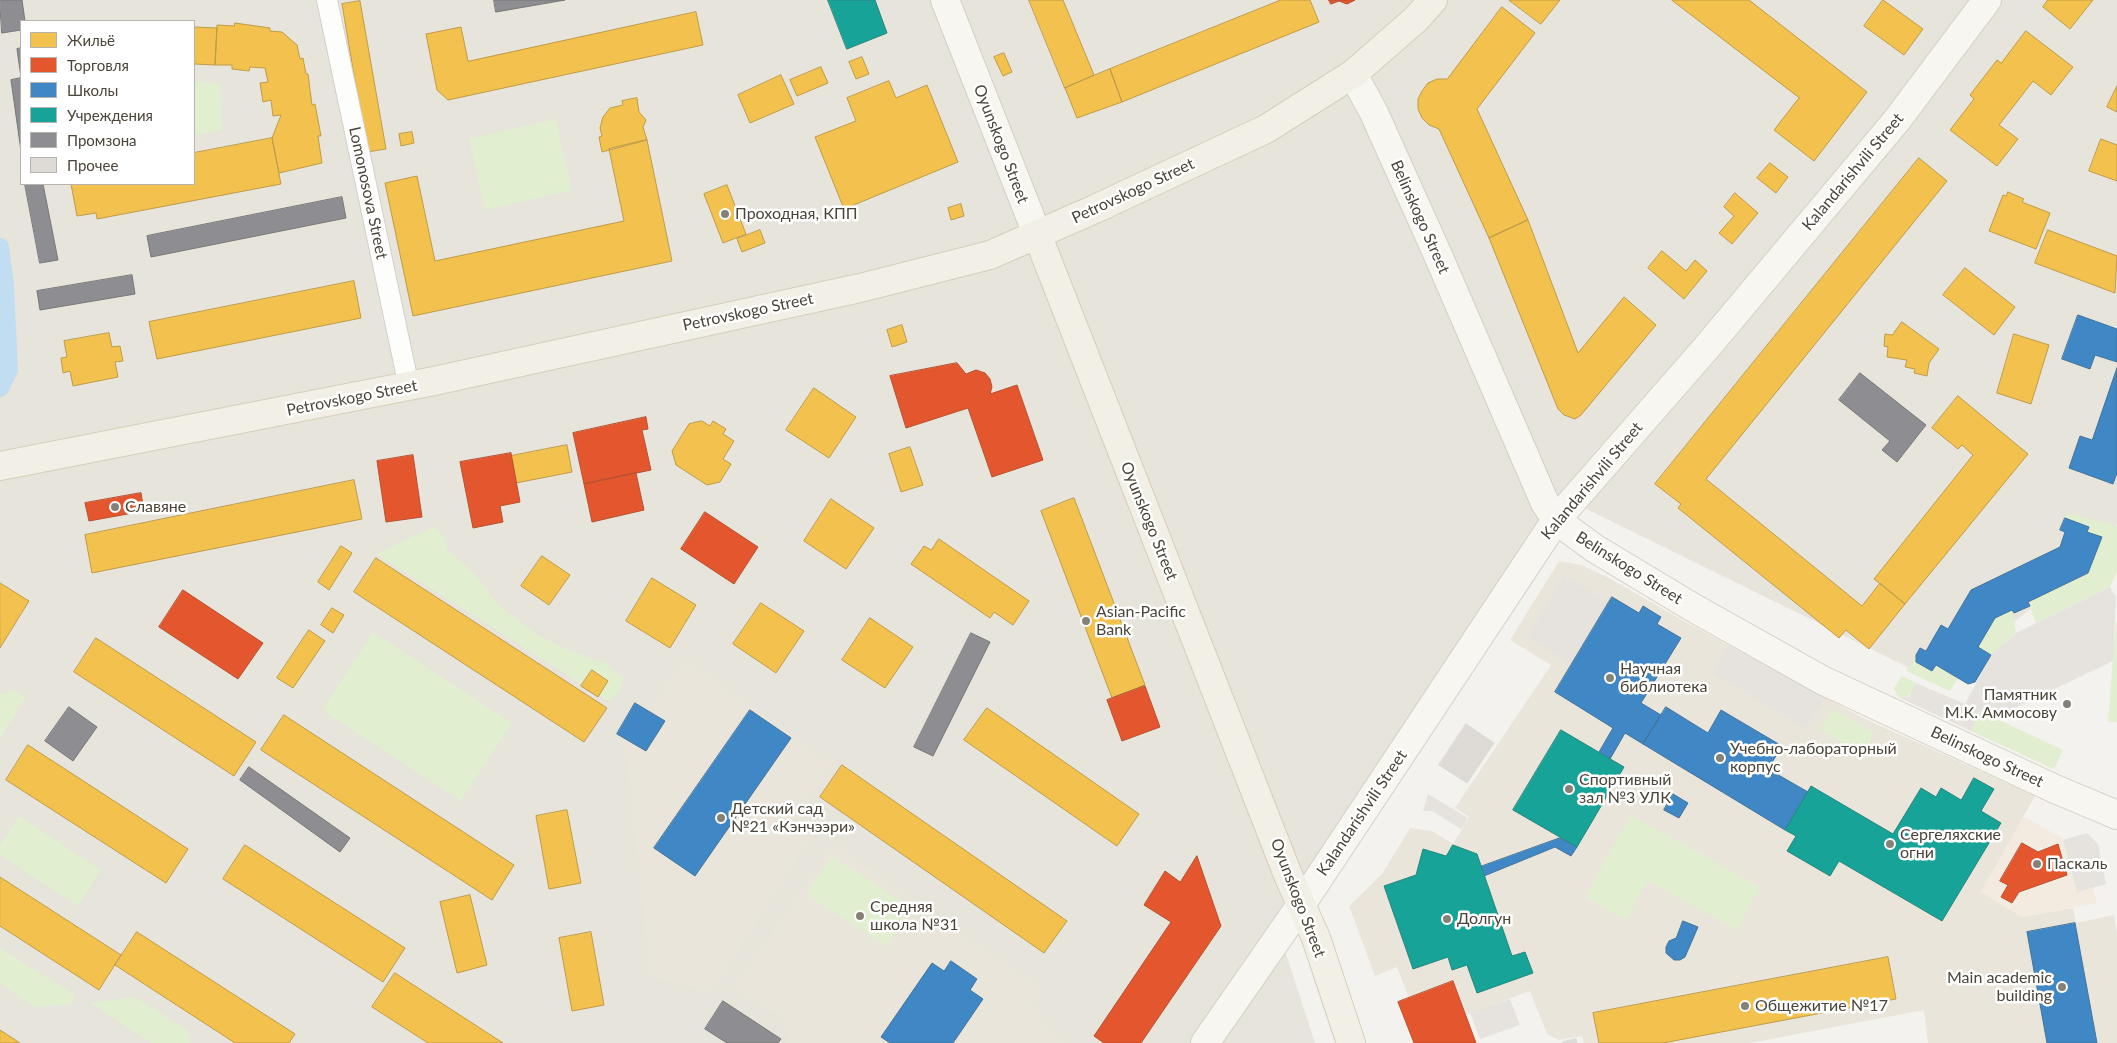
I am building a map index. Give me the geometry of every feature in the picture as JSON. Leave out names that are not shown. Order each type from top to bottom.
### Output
[{"type":"main road","name":"Petrovskogo Street","points":[[0,466],[409,387],[683,325],[732,317],[990,255],[1095,209],[1266,129],[1353,74],[1416,20],[1433,0]]},
{"type":"main road","name":"Oyunskogo Street","points":[[1037,234],[1301,905],[1316,938],[1351,1043]]},
{"type":"street","name":"Lomonosova Street","points":[[328,0],[409,387]]},
{"type":"street","name":"Oyunskogo Street","points":[[944,0],[1037,234]]},
{"type":"street","name":"Kalandarishvili Street","points":[[1205,1043],[1301,905],[1556,520],[1707,347],[1897,120],[1987,0]]},
{"type":"street","name":"Belinskogo Street","points":[[1353,74],[1374,113],[1545,503],[1556,520],[1594,548],[1692,607],[1822,680],[2046,785],[2117,815]]},
{"type":"shaded area","points":[[0,0],[2117,0],[2117,523],[2108,550],[1936,681],[1558,495],[1276,923],[1315,1043],[0,1043]]},
{"type":"shaded area","points":[[1559,561],[1581,565],[1607,577],[1863,718],[2035,796],[1981,892],[2022,917],[2073,908],[2076,923],[2114,915],[2117,933],[2117,1043],[1928,1043],[1924,1010],[1750,1043],[1584,1043],[1582,1036],[1559,1040],[1547,1034],[1530,991],[1466,1015],[1453,981],[1409,998],[1397,967],[1375,976],[1349,906],[1382,874],[1410,828],[1432,831],[1453,844],[1469,817],[1455,808],[1551,665],[1510,640]]},
{"type":"shaded area","points":[[1564,576],[1609,602],[1572,664],[1528,637]]},
{"type":"shaded area","points":[[2110,587],[2116,597],[2113,661],[1994,718],[1980,711],[1971,731],[1898,697],[1909,697],[1916,683],[1965,704],[1991,655],[2016,633]]},
{"type":"shaded area","points":[[1729,646],[1825,697],[1806,728],[1713,673]]},
{"type":"shaded area","name":"Детский сад №21 «Кэнчээри»","points":[[685,657],[832,765],[801,811],[819,825],[712,993],[650,976],[625,746]]},
{"type":"shaded area","points":[[1428,794],[1468,818],[1461,829],[1432,811],[1423,811]]},
{"type":"shaded area","points":[[2023,816],[2062,838],[2077,891],[2093,887],[2097,903],[2022,917],[1980,892]]},
{"type":"shaded area","points":[[2087,833],[2098,844],[2106,884],[2077,892],[2063,840]]},
{"type":"shaded area","name":"Средняя школа №31","points":[[833,843],[1042,989],[1033,1003],[1047,1024],[1065,1043],[789,1043],[782,1018],[733,988]]},
{"type":"shaded area","points":[[1510,999],[1520,1025],[1480,1039],[1470,1013]]},
{"type":"green space","points":[[195,81],[220,84],[222,130],[195,135]]},
{"type":"green space","points":[[556,119],[572,190],[485,210],[469,139]]},
{"type":"green space","points":[[2067,513],[2117,526],[2117,572],[2110,587],[2036,623],[2028,602],[2088,573],[2102,537],[2087,532],[2088,527],[2065,518]]},
{"type":"green space","points":[[435,526],[444,538],[448,551],[472,571],[500,606],[536,634],[570,651],[607,664],[624,679],[619,691],[610,702],[376,554]]},
{"type":"green space","points":[[2012,610],[2016,633],[1991,655],[1978,647],[1995,618]]},
{"type":"green space","points":[[2116,622],[2117,722],[2108,722]]},
{"type":"green space","points":[[373,632],[512,723],[461,801],[322,710]]},
{"type":"green space","points":[[1914,661],[1932,671],[1936,665],[1958,678],[1950,691],[1906,671]]},
{"type":"green space","points":[[1902,676],[1916,683],[1910,694],[1905,698],[1898,697],[1894,688]]},
{"type":"green space","points":[[16,691],[26,697],[0,739],[0,694]]},
{"type":"green space","points":[[1832,709],[1874,733],[1864,752],[1860,753],[1820,730]]},
{"type":"green space","points":[[1980,711],[2063,750],[2054,769],[1971,731]]},
{"type":"green space","points":[[1630,815],[1760,887],[1737,930],[1648,881],[1626,920],[1585,897]]},
{"type":"green space","points":[[19,816],[101,870],[78,906],[0,855],[0,845]]},
{"type":"green space","points":[[831,856],[911,907],[887,946],[806,895]]},
{"type":"green space","points":[[0,948],[76,996],[71,1004],[35,1007],[0,984]]},
{"type":"green space","points":[[135,997],[187,1030],[190,1043],[151,1043],[91,1003]]},
{"type":"building: Жильё","points":[[1029,0],[1063,0],[1094,75],[1065,88]]},
{"type":"building: Жильё","points":[[1281,0],[1310,0],[1319,22],[1122,102],[1110,69]]},
{"type":"building: Жильё","points":[[1509,0],[1560,0],[1541,24]]},
{"type":"building: Жильё","points":[[1672,0],[1749,0],[1867,92],[1814,161],[1774,130],[1799,98]]},
{"type":"building: Жильё","points":[[1883,0],[1923,29],[1904,55],[1864,26]]},
{"type":"building: Жильё","points":[[2048,0],[2093,0],[2070,29],[2043,7]]},
{"type":"building: Жильё","points":[[360,1],[386,149],[367,152],[342,4]]},
{"type":"building: Жильё","points":[[1502,7],[1535,33],[1477,109],[1528,220],[1489,238],[1439,129],[1429,125],[1422,118],[1418,109],[1418,99],[1428,83],[1437,79],[1447,79]]},
{"type":"building: Жильё","points":[[696,12],[703,45],[448,100],[437,90],[426,34],[461,27],[468,61]]},
{"type":"building: Жильё","points":[[235,23],[270,28],[270,31],[282,32],[297,45],[300,59],[303,58],[306,74],[308,74],[312,105],[315,104],[321,136],[318,136],[322,163],[279,173],[272,138],[281,115],[273,116],[271,100],[263,102],[260,83],[268,82],[265,68],[250,67],[249,71],[232,69],[232,65],[215,65],[217,25],[234,26]]},
{"type":"building: Жильё","points":[[195,27],[217,28],[215,65],[195,64]]},
{"type":"building: Жильё","points":[[2026,31],[2073,67],[2051,95],[2033,81],[1999,125],[2018,139],[1997,166],[1950,130],[1974,99],[1970,95],[1997,60],[2001,63]]},
{"type":"building: Жильё","points":[[1004,53],[1012,72],[1003,76],[994,57]]},
{"type":"building: Жильё","points":[[862,57],[869,74],[856,79],[849,62]]},
{"type":"building: Жильё","points":[[821,67],[828,83],[797,96],[790,80]]},
{"type":"building: Жильё","points":[[1110,69],[1122,102],[1077,118],[1065,88]]},
{"type":"building: Жильё","points":[[781,75],[794,104],[750,123],[738,95]]},
{"type":"building: Жильё","points":[[889,81],[896,98],[927,85],[958,162],[844,209],[815,137],[856,121],[847,98]]},
{"type":"building: Жильё","points":[[2117,86],[2117,112],[2107,107]]},
{"type":"building: Жильё","points":[[637,98],[639,112],[646,120],[643,127],[647,140],[602,152],[599,137],[602,136],[600,128],[603,117],[610,108],[623,105],[622,101]]},
{"type":"building: Жильё","points":[[412,132],[414,143],[401,146],[399,134]]},
{"type":"building: Жильё","points":[[272,138],[281,184],[97,219],[96,213],[77,216],[71,185],[195,185],[195,153]]},
{"type":"building: Жильё","points":[[2101,139],[2117,145],[2117,181],[2089,171]]},
{"type":"building: Жильё","points":[[647,140],[672,261],[413,316],[385,183],[417,176],[435,261],[624,221],[609,149]]},
{"type":"building: Жильё","points":[[1919,158],[1947,181],[1706,479],[1862,606],[1880,583],[1905,604],[1869,649],[1846,630],[1839,638],[1678,508],[1681,504],[1655,484]]},
{"type":"building: Жильё","points":[[1770,163],[1788,177],[1776,193],[1757,178]]},
{"type":"building: Жильё","name":"Проходная, КПП","points":[[727,185],[746,234],[723,243],[704,194]]},
{"type":"building: Жильё","points":[[2008,192],[2024,199],[2022,202],[2050,213],[2036,249],[1989,231],[2003,195],[2006,196]]},
{"type":"building: Жильё","points":[[1735,193],[1758,213],[1732,244],[1719,233],[1734,216],[1724,207]]},
{"type":"building: Жильё","points":[[961,204],[964,216],[951,220],[948,208]]},
{"type":"building: Жильё","points":[[1528,220],[1578,353],[1624,297],[1656,325],[1581,415],[1575,419],[1564,415],[1558,409],[1489,238]]},
{"type":"building: Жильё","points":[[760,230],[765,243],[742,252],[737,239]]},
{"type":"building: Жильё","points":[[2048,230],[2117,256],[2115,293],[2035,263]]},
{"type":"building: Жильё","points":[[1662,251],[1686,271],[1695,260],[1707,271],[1684,299],[1648,268]]},
{"type":"building: Жильё","points":[[1965,268],[2015,307],[1994,335],[1943,295]]},
{"type":"building: Жильё","points":[[354,281],[361,318],[157,359],[149,322]]},
{"type":"building: Жильё","points":[[1902,322],[1939,349],[1929,363],[1927,376],[1914,373],[1915,369],[1905,367],[1907,360],[1887,357],[1888,347],[1884,346],[1885,334],[1892,335]]},
{"type":"building: Жильё","points":[[902,325],[907,342],[892,347],[887,330]]},
{"type":"building: Жильё","points":[[109,333],[112,347],[120,346],[123,361],[115,362],[118,377],[73,386],[70,371],[63,373],[61,358],[67,357],[64,341]]},
{"type":"building: Жильё","points":[[2014,334],[2049,345],[2031,404],[1997,393]]},
{"type":"building: Жильё","points":[[814,388],[856,417],[829,458],[786,430]]},
{"type":"building: Жильё","points":[[1958,396],[2028,454],[1905,604],[1874,579],[1973,455],[1962,445],[1958,449],[1932,428]]},
{"type":"building: Жильё","points":[[702,421],[710,426],[713,421],[726,429],[723,434],[734,441],[723,459],[731,464],[720,482],[707,485],[676,465],[672,451],[689,424]]},
{"type":"building: Жильё","points":[[567,445],[572,472],[516,483],[511,456]]},
{"type":"building: Жильё","points":[[910,447],[923,485],[901,492],[889,454]]},
{"type":"building: Жильё","points":[[354,480],[362,519],[92,573],[85,535]]},
{"type":"building: Жильё","points":[[1074,498],[1145,685],[1112,698],[1041,511]]},
{"type":"building: Жильё","points":[[831,499],[874,528],[846,569],[804,541]]},
{"type":"building: Жильё","points":[[939,539],[1029,601],[1013,625],[994,612],[990,618],[911,564],[924,546],[931,550]]},
{"type":"building: Жильё","points":[[341,546],[352,553],[329,590],[318,582]]},
{"type":"building: Жильё","points":[[542,556],[570,575],[549,605],[521,586]]},
{"type":"building: Жильё","points":[[376,558],[607,708],[584,742],[354,592]]},
{"type":"building: Жильё","points":[[652,578],[696,605],[670,648],[626,621]]},
{"type":"building: Жильё","points":[[0,583],[29,601],[0,648]]},
{"type":"building: Жильё","points":[[761,603],[804,631],[776,673],[733,644]]},
{"type":"building: Жильё","points":[[332,608],[344,615],[333,633],[321,625]]},
{"type":"building: Жильё","points":[[870,618],[913,647],[885,688],[842,660]]},
{"type":"building: Жильё","points":[[309,630],[325,641],[293,688],[277,678]]},
{"type":"building: Жильё","points":[[96,638],[256,742],[234,776],[74,672]]},
{"type":"building: Жильё","points":[[592,670],[608,681],[598,697],[581,686]]},
{"type":"building: Жильё","points":[[987,708],[1139,814],[1117,846],[964,740]]},
{"type":"building: Жильё","points":[[284,715],[514,865],[492,900],[261,750]]},
{"type":"building: Жильё","points":[[28,745],[188,849],[166,883],[6,780]]},
{"type":"building: Жильё","points":[[842,765],[1067,921],[1044,953],[820,797]]},
{"type":"building: Жильё","points":[[567,810],[581,883],[549,889],[536,816]]},
{"type":"building: Жильё","points":[[245,845],[405,948],[383,982],[223,879]]},
{"type":"building: Жильё","points":[[0,877],[121,955],[99,990],[0,926]]},
{"type":"building: Жильё","points":[[470,895],[487,965],[457,973],[440,902]]},
{"type":"building: Жильё","points":[[137,932],[295,1034],[289,1043],[235,1043],[115,965]]},
{"type":"building: Жильё","points":[[591,932],[604,1005],[572,1011],[559,938]]},
{"type":"building: Жильё","name":"Общежитие №17","points":[[1888,957],[1896,999],[1663,1043],[1599,1043],[1593,1013]]},
{"type":"building: Жильё","points":[[395,973],[503,1043],[428,1043],[372,1007]]},
{"type":"building: Жильё","points":[[0,1030],[20,1043],[0,1043]]},
{"type":"building: Торговля","points":[[1329,0],[1355,0],[1347,4],[1339,1],[1331,4]]},
{"type":"building: Торговля","points":[[957,363],[966,374],[976,370],[985,373],[990,379],[992,387],[990,394],[1017,385],[1043,460],[992,477],[968,408],[906,428],[890,376]]},
{"type":"building: Торговля","points":[[646,417],[648,429],[642,430],[651,470],[584,484],[573,433]]},
{"type":"building: Торговля","points":[[511,453],[520,502],[500,506],[503,522],[473,528],[460,462]]},
{"type":"building: Торговля","points":[[413,455],[422,517],[386,522],[377,461]]},
{"type":"building: Торговля","points":[[636,473],[644,510],[592,522],[584,484]]},
{"type":"building: Торговля","name":"Славяне","points":[[141,493],[144,511],[89,521],[85,503]]},
{"type":"building: Торговля","points":[[705,512],[758,547],[734,584],[681,549]]},
{"type":"building: Торговля","points":[[183,590],[263,643],[238,679],[159,627]]},
{"type":"building: Торговля","points":[[1145,686],[1160,727],[1122,741],[1107,700]]},
{"type":"building: Торговля","name":"Паскаль","points":[[2022,843],[2038,852],[2058,844],[2067,875],[2019,892],[2012,903],[2001,897],[2008,885],[2000,881]]},
{"type":"building: Торговля","points":[[1197,856],[1221,926],[1141,1043],[1104,1043],[1094,1036],[1171,922],[1144,905],[1165,871],[1180,882]]},
{"type":"building: Торговля","points":[[1453,981],[1476,1043],[1414,1043],[1398,1002]]},
{"type":"building: Школы","points":[[2078,315],[2117,329],[2117,362],[2095,355],[2090,369],[2062,359]]},
{"type":"building: Школы","points":[[2117,368],[2117,473],[2113,484],[2069,468],[2080,436],[2092,440]]},
{"type":"building: Школы","points":[[2065,518],[2089,527],[2087,532],[2102,537],[2088,573],[2028,602],[2030,606],[2014,613],[2012,610],[1995,618],[1978,647],[1991,655],[1975,682],[1968,684],[1936,665],[1932,671],[1916,662],[1916,655],[1920,648],[1926,651],[1941,625],[1948,629],[1971,590],[2060,547],[2065,532],[2060,530]]},
{"type":"building: Школы","name":"Научная библиотека","points":[[1612,597],[1639,613],[1643,606],[1661,617],[1657,624],[1681,638],[1641,703],[1661,715],[1643,744],[1625,733],[1610,759],[1599,752],[1613,728],[1555,692]]},
{"type":"building: Школы","points":[[635,703],[665,721],[646,751],[617,734]]},
{"type":"building: Школы","name":"Учебно-лабораторный корпус","points":[[1666,707],[1708,733],[1721,710],[1782,746],[1768,769],[1808,792],[1785,830],[1643,744]]},
{"type":"building: Школы","points":[[750,710],[791,738],[695,876],[654,848]]},
{"type":"building: Школы","points":[[1673,794],[1688,803],[1679,818],[1664,810]]},
{"type":"building: Школы","points":[[1560,838],[1577,847],[1571,856],[1555,847],[1484,876],[1480,867]]},
{"type":"building: Школы","points":[[1683,921],[1698,927],[1685,957],[1680,960],[1674,960],[1666,953],[1666,947],[1669,941],[1676,938]]},
{"type":"building: Школы","name":"Main academic building","points":[[2075,923],[2097,1043],[2047,1043],[2027,932]]},
{"type":"building: Школы","points":[[951,961],[977,979],[970,990],[983,999],[953,1043],[890,1043],[881,1037],[932,963],[944,971]]},
{"type":"building: Учреждения","points":[[828,0],[875,0],[887,33],[847,49]]},
{"type":"building: Учреждения","name":"Спортивный зал №3 УЛК","points":[[1561,730],[1624,767],[1577,847],[1513,810]]},
{"type":"building: Учреждения","name":"Сергеляхские огни","points":[[1974,778],[1994,789],[1981,811],[2001,823],[1942,921],[1839,861],[1830,876],[1787,851],[1796,836],[1785,830],[1811,786],[1893,834],[1921,788],[1936,797],[1941,788],[1961,800]]},
{"type":"building: Учреждения","name":"Долгун","points":[[1453,845],[1477,854],[1512,956],[1525,952],[1533,973],[1477,993],[1467,965],[1452,970],[1448,957],[1413,969],[1384,886],[1416,875],[1423,849],[1446,856]]},
{"type":"building: Промзона","points":[[0,0],[22,0],[25,20],[20,20],[20,30],[2,33]]},
{"type":"building: Промзона","points":[[494,0],[565,0],[496,12]]},
{"type":"building: Промзона","points":[[20,48],[20,70],[17,49]]},
{"type":"building: Промзона","points":[[20,78],[20,144],[11,80]]},
{"type":"building: Промзона","points":[[25,185],[43,185],[58,260],[40,263]]},
{"type":"building: Промзона","points":[[342,197],[346,218],[151,257],[147,236]]},
{"type":"building: Промзона","points":[[132,275],[135,294],[40,310],[37,291]]},
{"type":"building: Промзона","points":[[1860,373],[1926,425],[1897,462],[1882,450],[1890,441],[1839,400]]},
{"type":"building: Промзона","points":[[971,633],[990,642],[933,756],[914,747]]},
{"type":"building: Промзона","points":[[69,707],[97,727],[73,761],[45,741]]},
{"type":"building: Промзона","points":[[249,767],[350,838],[340,852],[240,780]]},
{"type":"building: Промзона","points":[[723,1001],[781,1039],[778,1043],[727,1043],[705,1029]]},
{"type":"building: Прочее","points":[[1466,724],[1494,743],[1467,783],[1439,765]]},
{"type":"building: Прочее","points":[[1576,1039],[1577,1043],[1563,1043],[1563,1042]]},
{"type":"waterway","points":[[0,247],[5,286],[9,370],[0,388]]},
{"type":"place","name":"Проходная, КПП","points":[[725,214]]},
{"type":"place","name":"Славяне","points":[[115,507]]},
{"type":"place","name":"Asian-Pacific Bank","points":[[1086,621]]},
{"type":"place","name":"Научная библиотека","points":[[1610,678]]},
{"type":"place","name":"Памятник М.К. Аммосову","points":[[2067,704]]},
{"type":"place","name":"Учебно-лабораторный корпус","points":[[1720,758]]},
{"type":"place","name":"Спортивный зал №3 УЛК","points":[[1569,789]]},
{"type":"place","name":"Детский сад №21 «Кэнчээри»","points":[[721,818]]},
{"type":"place","name":"Сергеляхские огни","points":[[1890,844]]},
{"type":"place","name":"Паскаль","points":[[2037,864]]},
{"type":"place","name":"Средняя школа №31","points":[[860,916]]},
{"type":"place","name":"Долгун","points":[[1447,919]]},
{"type":"place","name":"Main academic building","points":[[2062,987]]},
{"type":"place","name":"Общежитие №17","points":[[1745,1006]]}]
